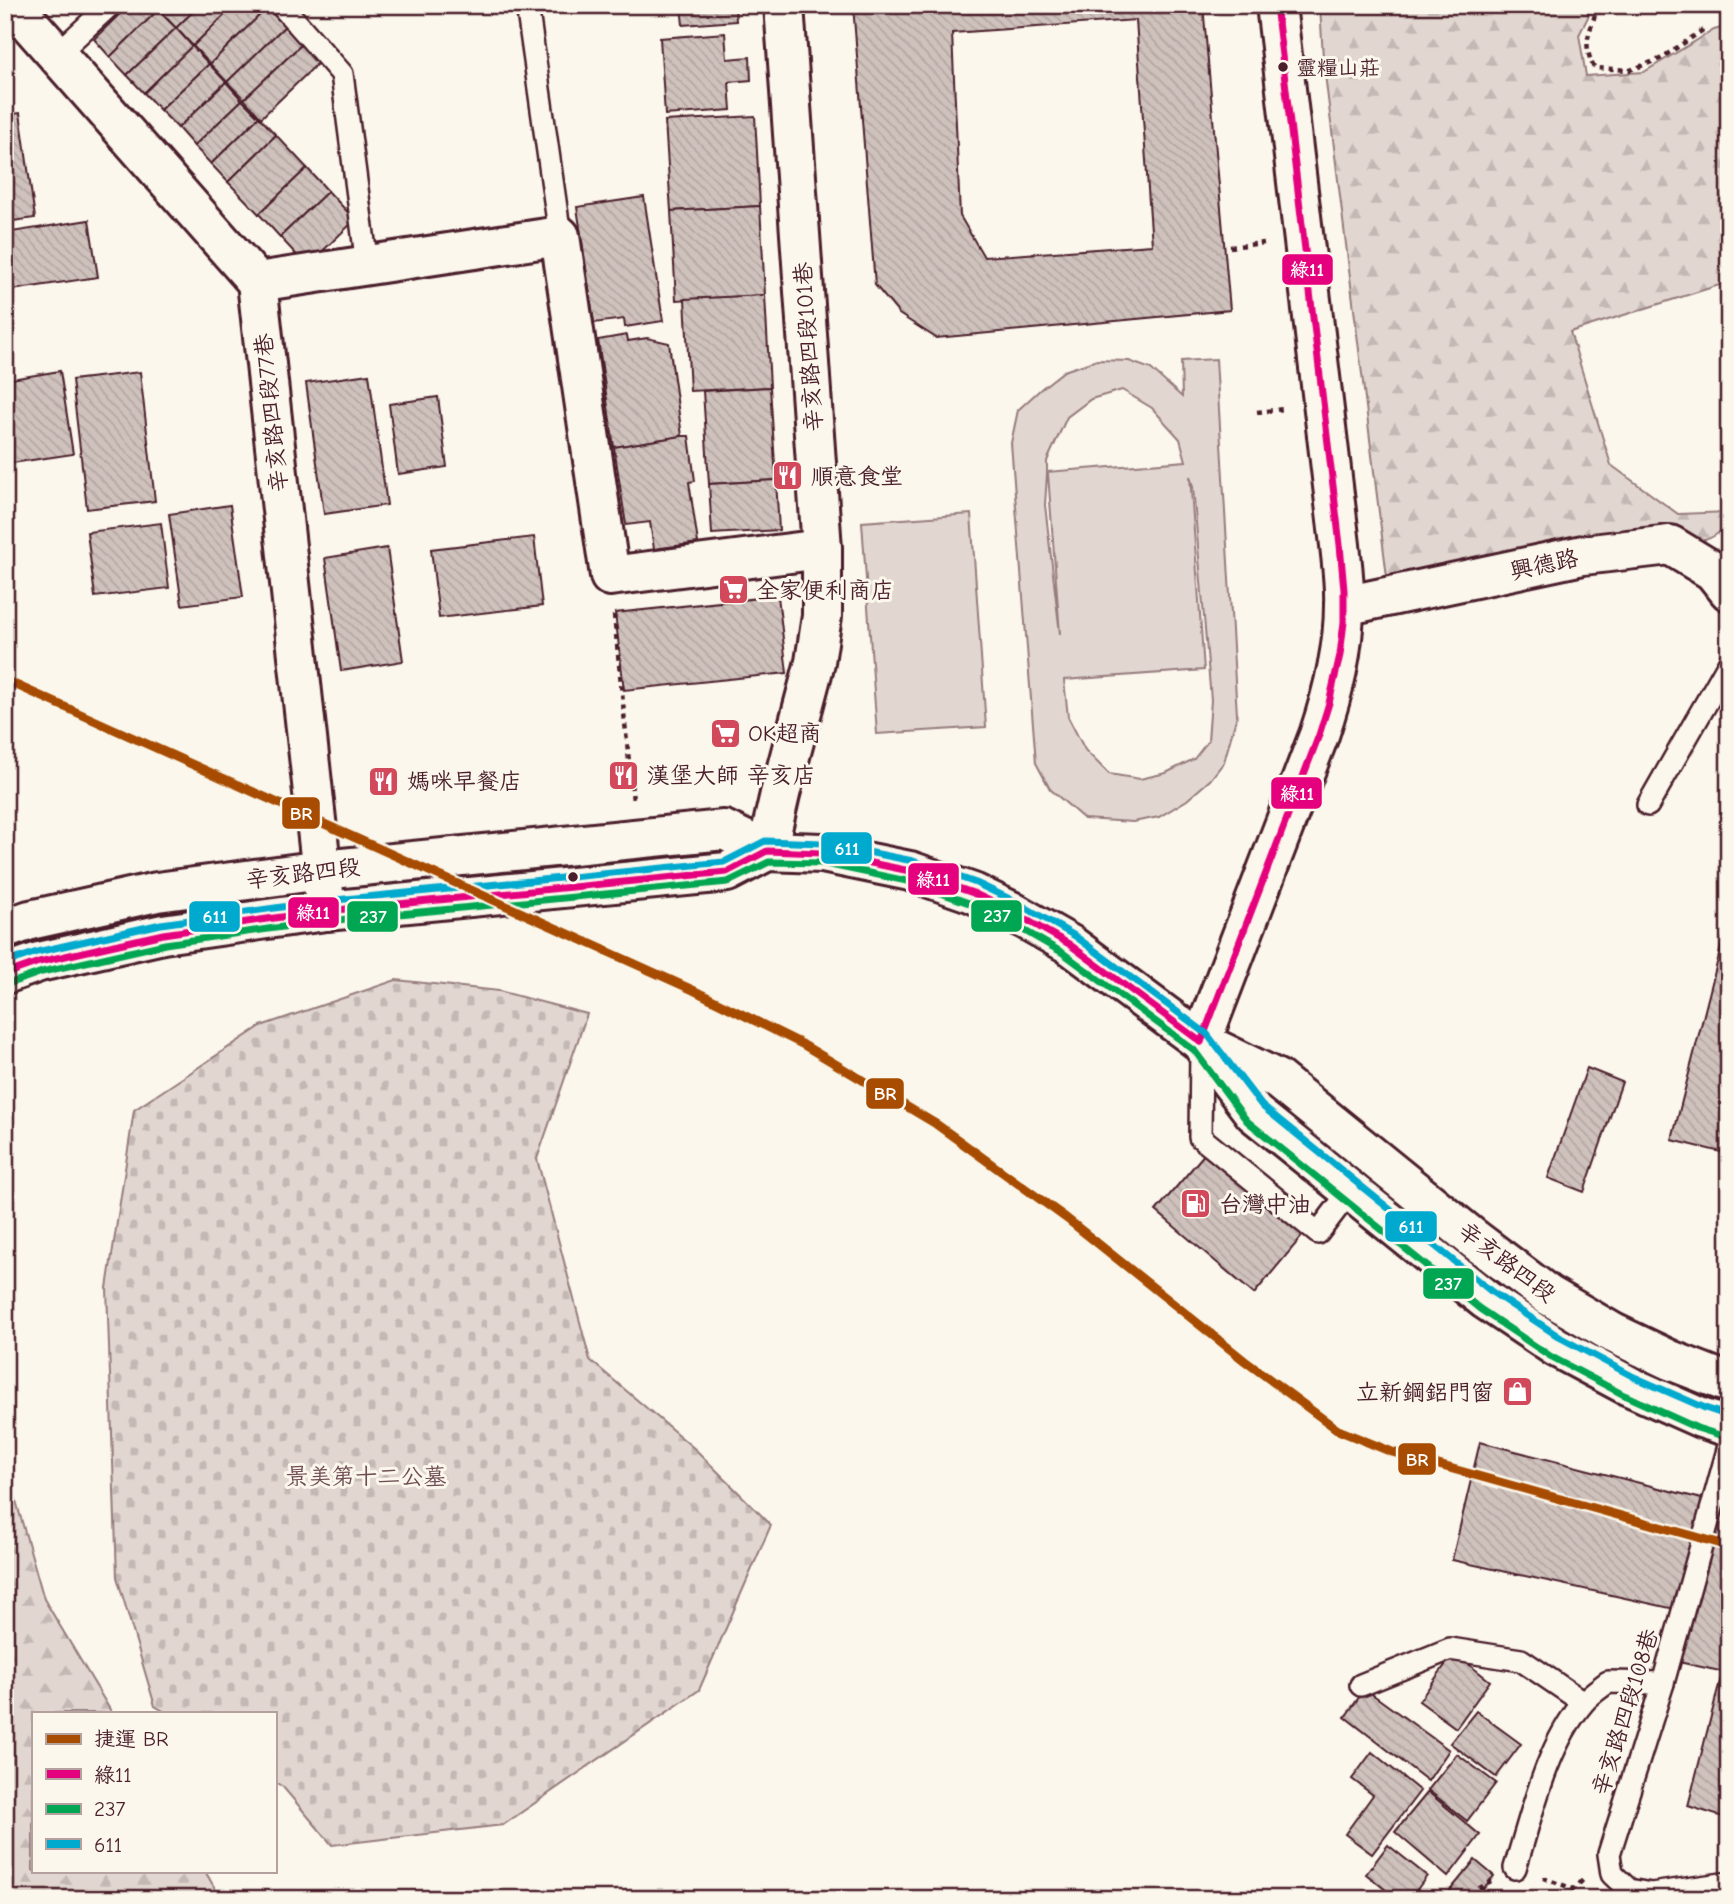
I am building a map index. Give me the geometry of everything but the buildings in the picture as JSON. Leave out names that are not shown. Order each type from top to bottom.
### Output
[{"type":"street","points":[[13,5],[257,282],[561,236],[610,576],[822,549]]},
{"type":"street","name":"辛亥路四段101巷","points":[[767,851],[815,662],[822,616],[822,549],[783,5]]},
{"type":"street","points":[[1201,1042],[1319,735],[1332,694],[1345,606],[1276,5]]},
{"type":"street","name":"辛亥路四段77巷","points":[[257,282],[326,911]]},
{"type":"street","name":"興德路","points":[[1345,606],[1583,555],[1670,545],[1713,571],[1729,592]]},
{"type":"street","name":"辛亥路四段","points":[[5,929],[30,920],[156,892],[322,870],[724,830],[767,851],[822,853],[910,871],[974,892],[1069,944],[1201,1042],[1278,1079],[1474,1239],[1548,1295],[1613,1333],[1670,1360],[1729,1383]]},
{"type":"street","name":"辛亥路四段","points":[[5,974],[39,962],[163,934],[326,911],[727,872],[767,851]]},
{"type":"street","name":"辛亥路四段","points":[[1201,1042],[1254,1113],[1486,1300],[1556,1347],[1629,1386],[1701,1418],[1729,1427]]},
{"type":"lane","points":[[56,55],[110,5]]},
{"type":"lane","points":[[281,5],[342,74],[367,265]]},
{"type":"lane","points":[[527,5],[561,236]]},
{"type":"lane","points":[[1647,805],[1729,663]]},
{"type":"lane","points":[[1201,1042],[1200,1137],[1318,1233],[1350,1191]]},
{"type":"lane","name":"辛亥路四段108巷","points":[[1729,1446],[1662,1683],[1609,1854],[1612,1874],[1629,1891],[1651,1894],[1729,1883]]},
{"type":"lane","points":[[1361,1685],[1450,1649],[1521,1660],[1583,1702]]},
{"type":"lane","points":[[1515,1868],[1549,1760],[1583,1702],[1608,1682],[1662,1683]]},
{"type":"path","points":[[1597,5],[1595,20],[1588,34],[1588,54],[1594,68],[1630,70],[1650,63],[1706,28]]},
{"type":"path","points":[[610,576],[634,804]]},
{"type":"green space","points":[[1320,5],[1590,5],[1588,17],[1579,35],[1586,76],[1644,72],[1714,30],[1729,26],[1729,282],[1570,332],[1611,465],[1678,514],[1729,512],[1726,523],[1719,532],[1699,541],[1586,540],[1387,577],[1323,58]]},
{"type":"green space","points":[[1216,359],[1237,715],[1224,762],[1210,780],[1187,800],[1159,817],[1133,822],[1084,819],[1050,789],[1036,763],[1011,443],[1018,410],[1064,371],[1097,360],[1129,361],[1151,369],[1182,397],[1181,361]],"holes":[[[1122,390],[1152,408],[1180,439],[1186,461],[1047,472],[1047,461],[1067,417],[1091,399]],[[1048,474],[1060,634],[1045,505]],[[1190,476],[1211,700],[1208,741],[1194,759],[1166,773],[1140,779],[1109,774],[1085,750],[1068,717],[1064,680],[1204,670]]]},
{"type":"green space","points":[[971,514],[986,727],[877,734],[862,522]]},
{"type":"green space","name":"景美第十二公墓","points":[[396,980],[499,991],[587,1014],[537,1159],[590,1360],[696,1450],[771,1525],[699,1690],[503,1825],[332,1845],[283,1787],[276,1783],[276,1712],[165,1712],[155,1706],[117,1577],[107,1288],[134,1110],[261,1026]]},
{"type":"green space","points":[[5,1462],[44,1599],[111,1712],[32,1712],[32,1872],[206,1872],[221,1899],[5,1899]]},
{"type":"metro line","name":"BR","points":[[5,680],[693,990],[802,1044],[936,1124],[1066,1218],[1245,1361],[1338,1430],[1392,1452],[1729,1546]]},
{"type":"transit line","name":"綠11","points":[[1201,1042],[1319,735],[1340,655],[1344,622],[1340,545],[1276,5]]},
{"type":"transit line","name":"611","points":[[5,963],[37,952],[161,924],[325,901],[724,862],[765,841],[823,843],[913,861],[976,883],[1016,902],[1075,936],[1207,1034],[1262,1106],[1492,1292],[1561,1338],[1634,1377],[1729,1416]]},
{"type":"transit line","name":"綠11","points":[[5,974],[39,962],[163,934],[326,911],[727,872],[767,851],[822,853],[910,871],[973,893],[1011,911],[1069,944],[1201,1042]]},
{"type":"transit line","name":"237","points":[[8,984],[42,972],[165,944],[327,921],[728,882],[769,862],[821,863],[907,881],[969,903],[1006,920],[1063,953],[1194,1050],[1247,1121],[1480,1309],[1550,1356],[1624,1395],[1697,1428],[1726,1437]]},
{"type":"place","name":"靈糧山莊","points":[[1283,67]]},
{"type":"place","name":"順意食堂","points":[[788,476]]},
{"type":"place","name":"全家便利商店","points":[[733,590]]},
{"type":"place","name":"OK超商","points":[[725,733]]},
{"type":"place","name":"漢堡大師 辛亥店","points":[[624,775]]},
{"type":"place","name":"媽咪早餐店","points":[[384,781]]},
{"type":"place","name":"台灣中油","points":[[1196,1204]]},
{"type":"place","name":"立新鋼鋁門窗","points":[[1517,1392]]}]
